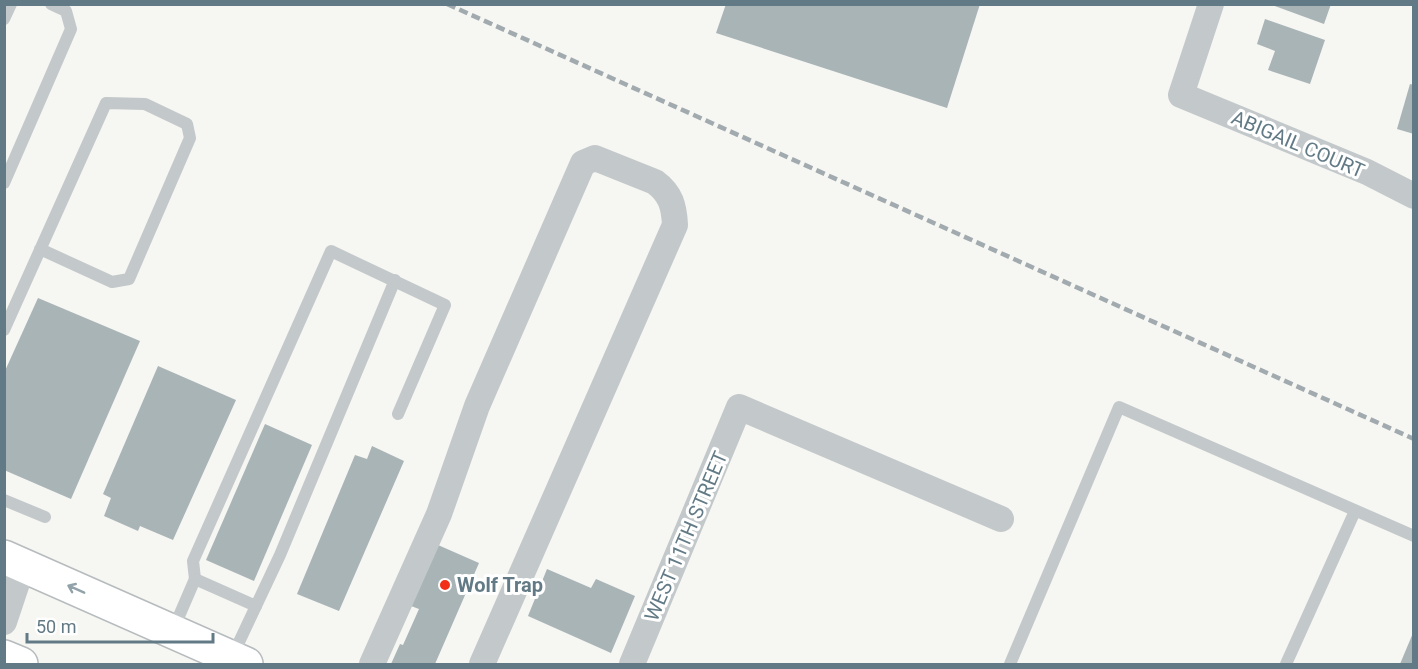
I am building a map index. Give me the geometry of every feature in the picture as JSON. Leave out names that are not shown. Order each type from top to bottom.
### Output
[{"type":"main road","points":[[14,561],[239,661]]},
{"type":"main road","points":[[4,657],[21,664]]},
{"type":"street","name":"ABIGAIL COURT","points":[[1211,4],[1181,95],[1367,172],[1413,196]]},
{"type":"street","points":[[372,664],[439,514],[477,406],[578,173],[583,163],[595,158],[661,186],[674,206],[675,225],[482,664]]},
{"type":"street","name":"WEST 11TH STREET","points":[[632,664],[739,407],[1001,519]]},
{"type":"street","points":[[4,622],[14,561]]},
{"type":"lane","points":[[4,20],[11,4]]},
{"type":"lane","points":[[4,183],[70,29],[66,11],[51,4]]},
{"type":"lane","points":[[4,330],[40,249],[106,103],[145,104],[187,124],[190,138],[129,279],[112,282],[40,249]]},
{"type":"lane","points":[[172,632],[195,579],[193,561],[331,251],[445,305],[398,414]]},
{"type":"lane","points":[[239,661],[256,606],[280,555],[395,280]]},
{"type":"lane","points":[[1010,664],[1119,407],[1413,536]]},
{"type":"lane","points":[[4,500],[45,517]]},
{"type":"lane","points":[[1286,664],[1355,511]]},
{"type":"lane","points":[[195,579],[256,606]]},
{"type":"building","points":[[726,4],[980,4],[947,108],[716,33]]},
{"type":"building","points":[[1269,4],[1331,4],[1324,24]]},
{"type":"building","points":[[1265,19],[1325,40],[1310,84],[1268,70],[1275,51],[1257,44]]},
{"type":"building","points":[[1410,84],[1414,85],[1414,134],[1397,129]]},
{"type":"building","points":[[38,298],[140,341],[71,499],[4,470],[4,373]]},
{"type":"building","points":[[158,366],[236,400],[173,540],[140,526],[138,531],[104,516],[111,498],[103,494]]},
{"type":"building","points":[[265,424],[312,445],[254,581],[206,560]]},
{"type":"building","points":[[372,446],[404,461],[339,611],[297,594],[355,455],[367,459]]},
{"type":"building","name":"Wolf Trap","points":[[438,545],[479,563],[435,664],[391,664],[400,644],[403,645],[419,609],[411,606]]},
{"type":"building","points":[[547,569],[591,588],[596,579],[635,596],[611,653],[528,616]]},
{"type":"building","points":[[1413,633],[1414,664],[1400,664]]},
{"type":"railway","points":[[447,4],[1414,439]]},
{"type":"place","name":"Wolf Trap","points":[[445,585]]}]
